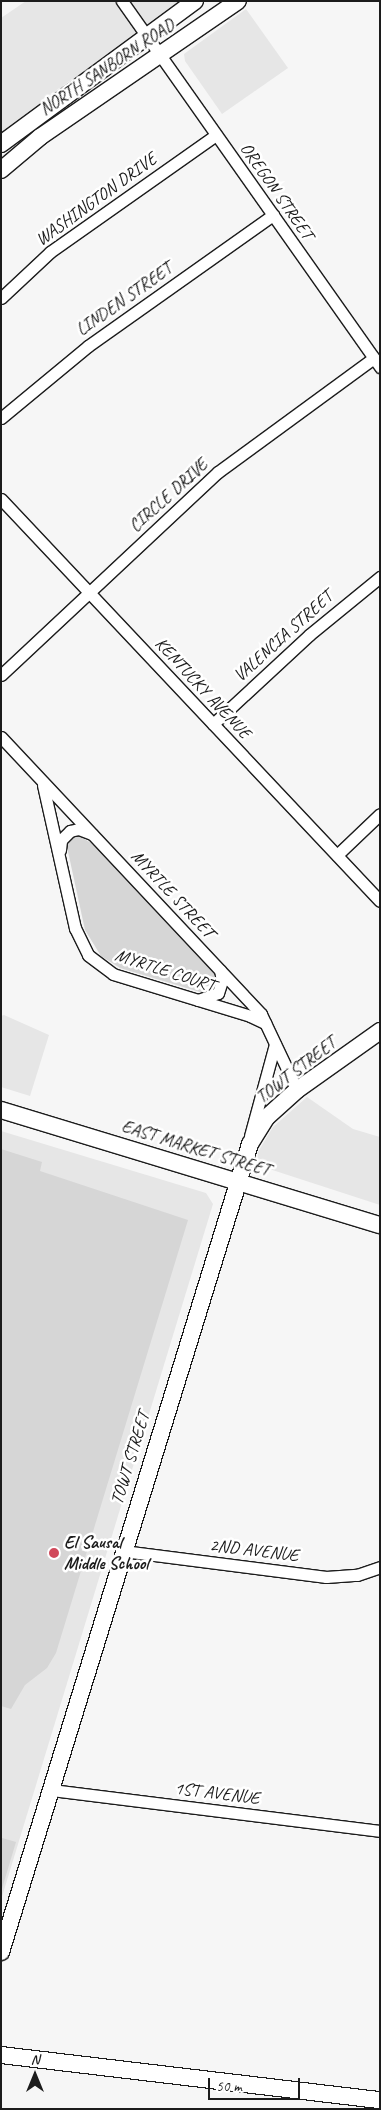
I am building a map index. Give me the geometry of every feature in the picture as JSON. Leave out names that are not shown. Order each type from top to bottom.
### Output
[{"type":"main road","name":"NORTH SANBORN ROAD","points":[[1,144],[195,1]]},
{"type":"main road","name":"NORTH SANBORN ROAD","points":[[1,170],[40,137],[238,1]]},
{"type":"main road","name":"TOWT STREET","points":[[1,1952],[245,1156],[266,1118],[297,1090],[380,1031]]},
{"type":"main road","name":"EAST MARKET STREET","points":[[1,1110],[380,1225]]},
{"type":"main road","points":[[1,2056],[378,2102]]},
{"type":"street","name":"OREGON STREET","points":[[122,1],[148,35],[216,135],[377,362]]},
{"type":"street","name":"WASHINGTON DRIVE","points":[[1,298],[50,252],[216,135]]},
{"type":"street","name":"LINDEN STREET","points":[[1,418],[88,346],[273,216]]},
{"type":"street","name":"CIRCLE DRIVE","points":[[1,675],[236,458],[377,362]]},
{"type":"street","name":"KENTUCKY AVENUE","points":[[1,498],[380,901]]},
{"type":"street","name":"VALENCIA STREET","points":[[213,724],[308,635],[380,577]]},
{"type":"street","name":"MYRTLE STREET","points":[[1,737],[219,969],[268,1026],[297,1090]]},
{"type":"street","name":"MYRTLE COURT","points":[[38,777],[46,794],[60,852],[74,928],[88,955],[113,974],[250,1016],[268,1026]]},
{"type":"street","points":[[337,856],[380,814]]},
{"type":"street","points":[[60,852],[61,840],[70,831],[84,830],[95,837]]},
{"type":"street","points":[[196,1000],[218,993],[222,981],[219,969]]},
{"type":"street","points":[[245,1156],[275,1044]]},
{"type":"street","name":"2ND AVENUE","points":[[123,1551],[326,1577],[357,1575],[380,1567]]},
{"type":"street","name":"1ST AVENUE","points":[[51,1790],[380,1831]]},
{"type":"shaded area","points":[[26,1],[199,1],[1,144],[1,18]]},
{"type":"shaded area","points":[[246,9],[288,68],[222,114],[185,61],[184,54]]},
{"type":"shaded area","points":[[76,834],[91,843],[215,975],[216,989],[203,993],[120,968],[101,956],[85,930],[67,847],[67,842]]},
{"type":"shaded area","points":[[4,1015],[49,1035],[30,1096],[1,1087],[1,1016]]},
{"type":"shaded area","points":[[307,1097],[353,1129],[380,1137],[380,1205],[257,1165],[258,1152],[273,1127]]},
{"type":"shaded area","name":"El Sausal Middle School","points":[[1,1131],[206,1193],[213,1204],[1,1900]]},
{"type":"shaded area","name":"El Sausal Middle School","points":[[1,1149],[42,1162],[40,1171],[188,1220],[56,1653],[47,1668],[25,1685],[11,1709],[1,1706]]},
{"type":"shaded area","points":[[2,1838],[16,1842],[1,1892],[1,1842]]},
{"type":"place","name":"El Sausal Middle School","points":[[54,1553]]}]
